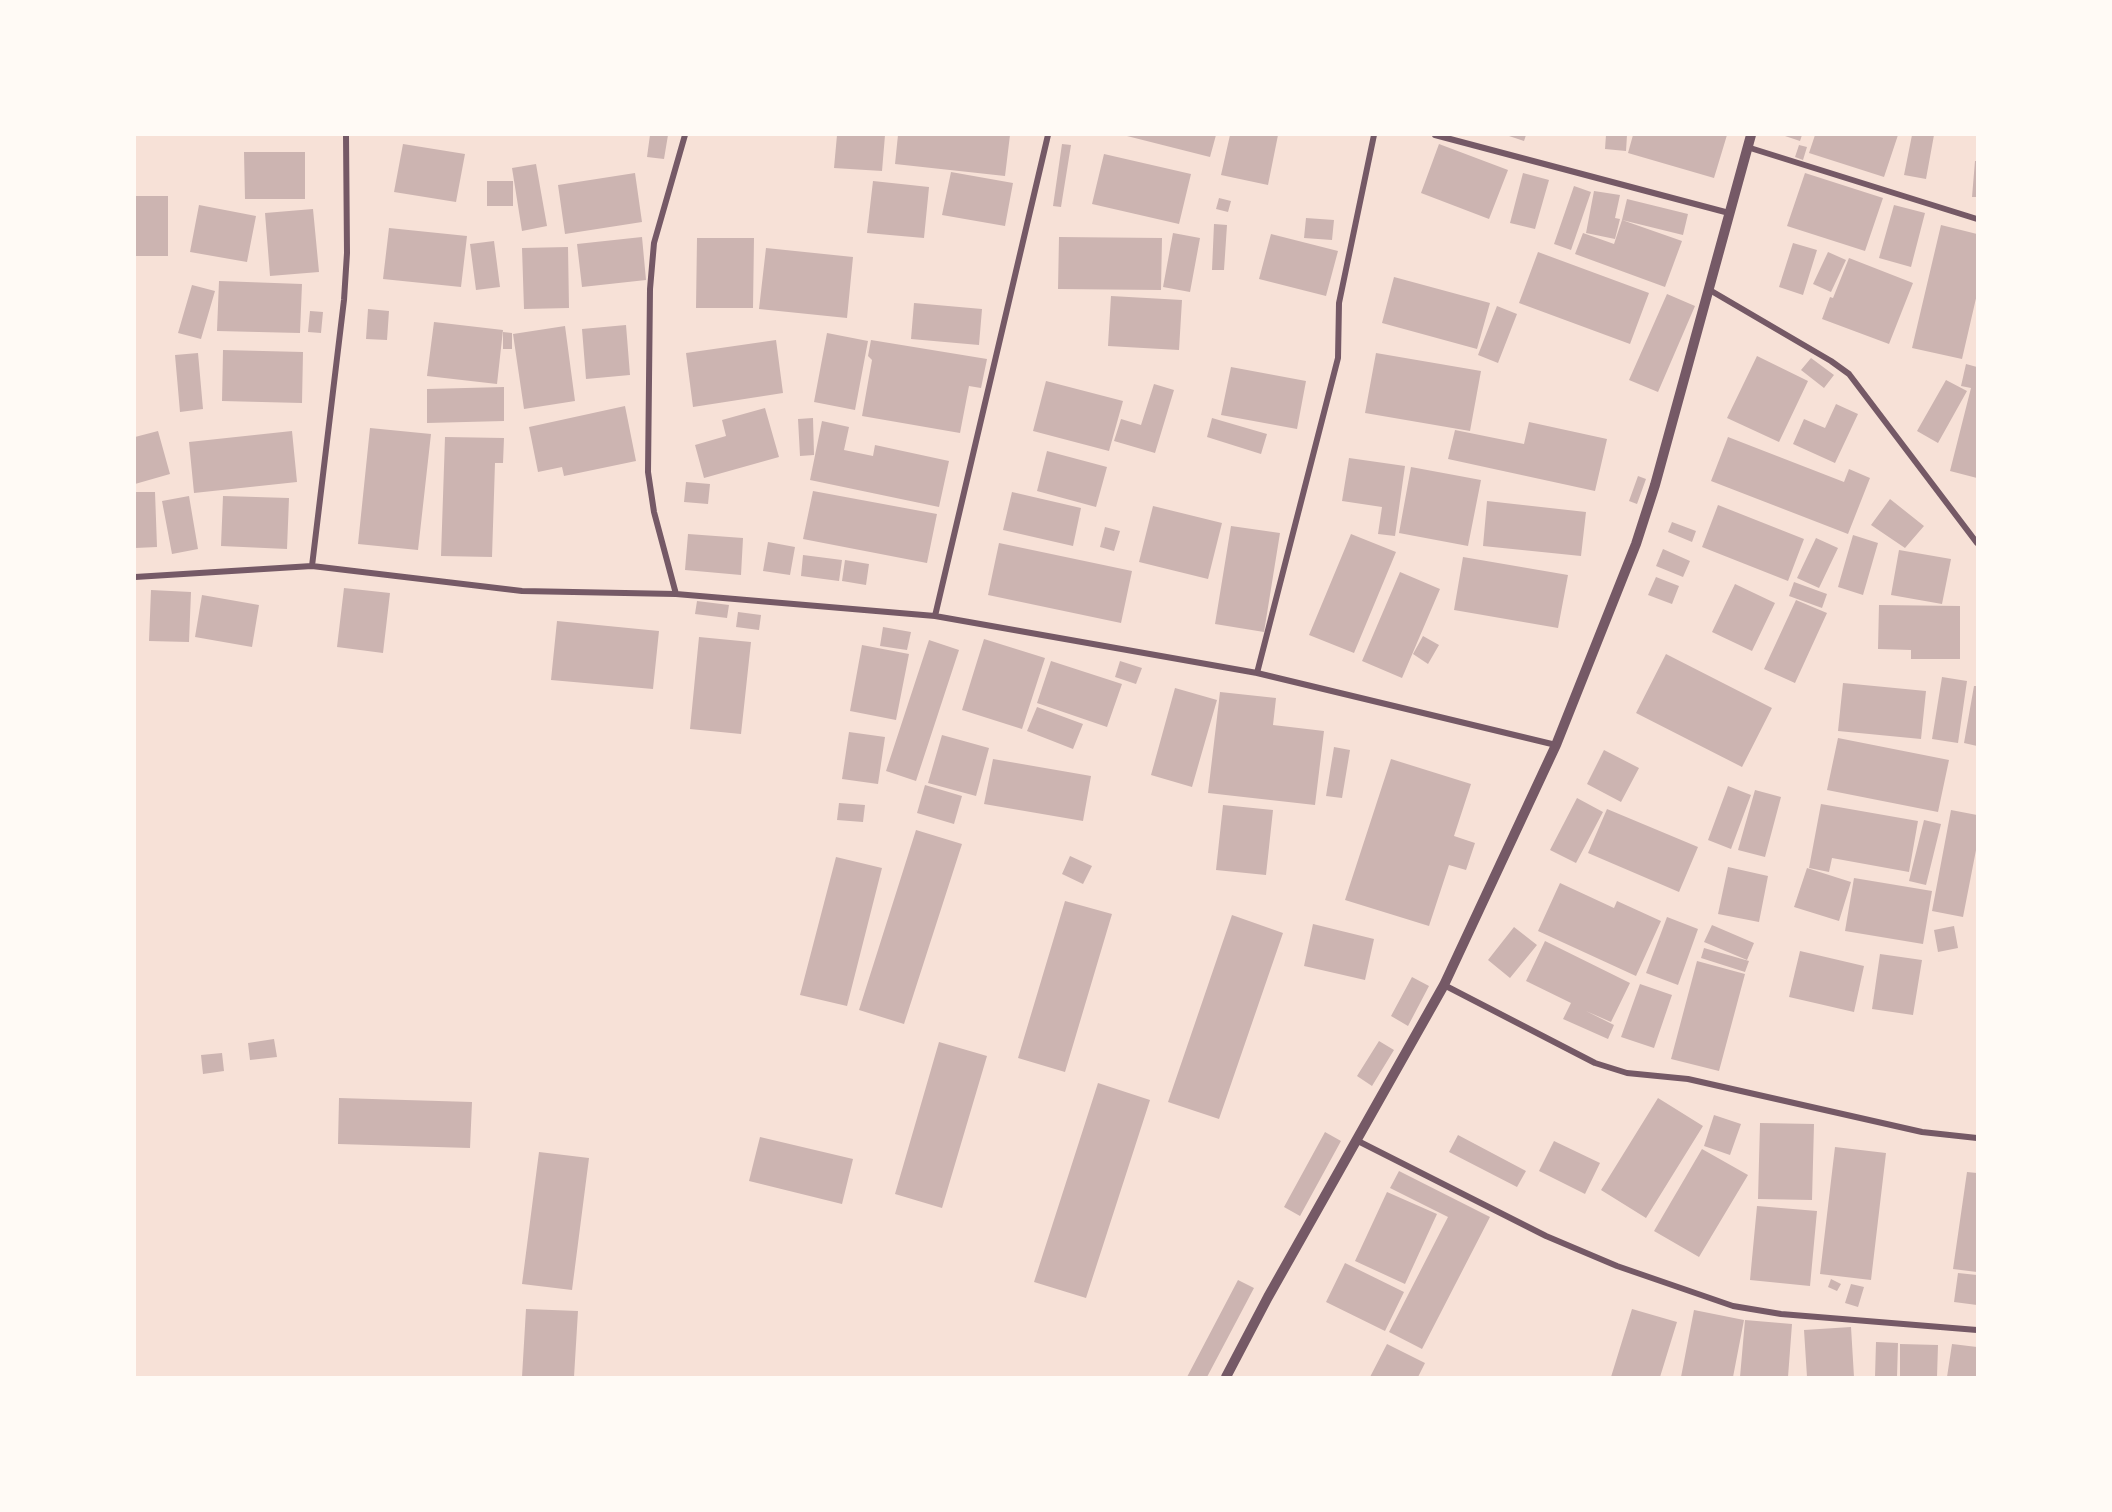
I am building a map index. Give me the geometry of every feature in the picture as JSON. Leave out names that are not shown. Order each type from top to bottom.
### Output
[{"type":"street","points":[[312,566],[344,300],[347,253],[346,135]]},
{"type":"street","points":[[676,594],[654,512],[648,472],[650,289],[654,243],[685,135]]},
{"type":"street","points":[[935,616],[1048,135]]},
{"type":"street","points":[[1257,673],[1338,358],[1339,303],[1374,135]]},
{"type":"street","points":[[1435,135],[1728,213]]},
{"type":"street","points":[[1226,1377],[1268,1297],[1444,985],[1556,745],[1636,544],[1751,135]]},
{"type":"street","points":[[1747,147],[1977,219]]},
{"type":"street","points":[[1708,289],[1832,361],[1850,374],[1977,543]]},
{"type":"street","points":[[135,577],[312,566],[522,591],[676,594],[935,616],[1257,673],[1556,745]]},
{"type":"street","points":[[1444,985],[1595,1063],[1627,1073],[1688,1079],[1922,1132],[1977,1138]]},
{"type":"street","points":[[1356,1140],[1546,1236],[1617,1266],[1733,1306],[1782,1314],[1977,1330]]},
{"type":"building","points":[[650,135],[668,135],[664,159],[647,157]]},
{"type":"building","points":[[837,135],[885,135],[882,171],[834,168]]},
{"type":"building","points":[[898,135],[1010,135],[1005,176],[895,164]]},
{"type":"building","points":[[1123,135],[1216,135],[1210,157]]},
{"type":"building","points":[[1230,135],[1278,135],[1268,185],[1221,175]]},
{"type":"building","points":[[1506,135],[1526,135],[1524,141]]},
{"type":"building","points":[[1606,135],[1627,135],[1626,151],[1605,149]]},
{"type":"building","points":[[1633,135],[1727,135],[1714,178],[1628,153]]},
{"type":"building","points":[[1782,135],[1802,135],[1800,141]]},
{"type":"building","points":[[1815,135],[1898,135],[1884,177],[1809,153]]},
{"type":"building","points":[[1912,135],[1934,135],[1926,179],[1904,175]]},
{"type":"building","points":[[403,144],[465,154],[456,202],[394,192]]},
{"type":"building","points":[[1062,144],[1071,145],[1061,207],[1053,206]]},
{"type":"building","points":[[1439,144],[1508,170],[1489,219],[1421,193]]},
{"type":"building","points":[[1799,145],[1807,147],[1803,160],[1795,157]]},
{"type":"building","points":[[244,152],[305,152],[305,199],[245,199]]},
{"type":"building","points":[[1104,154],[1191,174],[1179,224],[1092,204]]},
{"type":"building","points":[[1975,161],[1977,161],[1977,197],[1972,197]]},
{"type":"building","points":[[536,164],[547,226],[522,231],[512,168]]},
{"type":"building","points":[[951,172],[1013,183],[1005,226],[942,215]]},
{"type":"building","points":[[635,173],[642,222],[565,234],[558,185]]},
{"type":"building","points":[[1523,173],[1549,180],[1535,229],[1510,223]]},
{"type":"building","points":[[1805,173],[1883,198],[1865,251],[1787,226]]},
{"type":"building","points":[[487,181],[513,181],[513,206],[487,206]]},
{"type":"building","points":[[873,181],[929,187],[924,238],[867,233]]},
{"type":"building","points":[[1574,186],[1591,192],[1571,250],[1554,244]]},
{"type":"building","points":[[1594,191],[1620,195],[1615,218],[1620,219],[1615,239],[1586,233]]},
{"type":"building","points":[[135,196],[168,196],[168,256],[135,256]]},
{"type":"building","points":[[1219,198],[1231,201],[1228,212],[1216,209]]},
{"type":"building","points":[[1627,199],[1688,214],[1683,235],[1622,220]]},
{"type":"building","points":[[199,205],[256,216],[247,262],[190,252]]},
{"type":"building","points":[[1894,205],[1925,213],[1911,267],[1879,258]]},
{"type":"building","points":[[313,209],[319,272],[270,276],[265,213]]},
{"type":"building","points":[[1306,218],[1334,220],[1332,240],[1304,238]]},
{"type":"building","points":[[1622,220],[1682,241],[1665,287],[1575,254],[1583,233],[1614,244]]},
{"type":"building","points":[[1214,224],[1227,225],[1224,270],[1212,270]]},
{"type":"building","points":[[1941,225],[1977,234],[1977,294],[1962,359],[1912,348]]},
{"type":"building","points":[[389,228],[467,236],[461,287],[383,279]]},
{"type":"building","points":[[1173,233],[1200,238],[1190,292],[1163,287]]},
{"type":"building","points":[[1271,234],[1338,251],[1326,296],[1259,279]]},
{"type":"building","points":[[642,237],[646,280],[582,287],[577,244]]},
{"type":"building","points":[[1059,237],[1162,238],[1161,290],[1058,289]]},
{"type":"building","points":[[697,238],[754,238],[753,308],[696,308]]},
{"type":"building","points":[[494,241],[500,287],[476,290],[470,244]]},
{"type":"building","points":[[1793,243],[1817,250],[1803,295],[1779,287]]},
{"type":"building","points":[[568,247],[569,308],[524,309],[522,248]]},
{"type":"building","points":[[766,248],[853,257],[847,318],[759,309]]},
{"type":"building","points":[[1538,252],[1649,293],[1630,344],[1519,303]]},
{"type":"building","points":[[1828,252],[1846,260],[1831,292],[1813,284]]},
{"type":"building","points":[[1849,258],[1913,283],[1889,344],[1822,319]]},
{"type":"building","points":[[1394,277],[1490,303],[1477,349],[1382,323]]},
{"type":"building","points":[[219,281],[302,284],[300,333],[217,331]]},
{"type":"building","points":[[192,285],[215,291],[201,339],[178,333]]},
{"type":"building","points":[[1667,294],[1695,306],[1658,392],[1629,380]]},
{"type":"building","points":[[1111,296],[1182,300],[1179,350],[1108,346]]},
{"type":"building","points":[[914,303],[982,309],[979,345],[911,339]]},
{"type":"building","points":[[1497,306],[1517,314],[1498,363],[1478,355]]},
{"type":"building","points":[[368,309],[389,311],[387,340],[366,339]]},
{"type":"building","points":[[310,311],[323,312],[321,333],[308,332]]},
{"type":"building","points":[[434,322],[503,330],[497,384],[427,376]]},
{"type":"building","points":[[626,325],[630,375],[586,379],[582,329]]},
{"type":"building","points":[[565,326],[575,401],[524,409],[513,334]]},
{"type":"building","points":[[503,332],[512,333],[512,349],[503,349]]},
{"type":"building","points":[[827,333],[868,341],[855,410],[814,402]]},
{"type":"building","points":[[776,340],[783,393],[693,407],[686,353]]},
{"type":"building","points":[[871,340],[987,359],[981,388],[969,386],[960,433],[862,416],[872,360],[868,356]]},
{"type":"building","points":[[223,350],[303,352],[302,403],[222,401]]},
{"type":"building","points":[[198,353],[203,409],[180,412],[175,355]]},
{"type":"building","points":[[1376,353],[1481,371],[1470,431],[1365,413]]},
{"type":"building","points":[[1757,356],[1808,381],[1779,442],[1727,418]]},
{"type":"building","points":[[1811,358],[1834,375],[1824,388],[1801,370]]},
{"type":"building","points":[[1966,364],[1977,367],[1977,478],[1950,471],[1971,388],[1961,386]]},
{"type":"building","points":[[1231,367],[1306,381],[1297,429],[1221,415]]},
{"type":"building","points":[[1946,380],[1967,391],[1938,443],[1917,431]]},
{"type":"building","points":[[1046,381],[1123,401],[1109,451],[1033,431]]},
{"type":"building","points":[[1154,384],[1174,390],[1155,453],[1114,441],[1121,419],[1141,425]]},
{"type":"building","points":[[504,387],[504,421],[427,423],[427,389]]},
{"type":"building","points":[[1836,404],[1858,414],[1835,463],[1793,444],[1804,419],[1825,428]]},
{"type":"building","points":[[625,406],[636,461],[564,476],[562,467],[538,472],[529,427]]},
{"type":"building","points":[[765,408],[779,457],[704,478],[695,445],[726,436],[722,420]]},
{"type":"building","points":[[813,418],[814,455],[800,456],[798,419]]},
{"type":"building","points":[[1212,418],[1267,434],[1261,454],[1207,437]]},
{"type":"building","points":[[822,421],[849,427],[844,450],[873,456],[875,445],[949,461],[939,507],[810,480]]},
{"type":"building","points":[[1529,422],[1607,439],[1595,491],[1448,459],[1455,430],[1524,444]]},
{"type":"building","points":[[370,428],[431,434],[418,550],[358,544]]},
{"type":"building","points":[[158,431],[170,474],[135,484],[135,437]]},
{"type":"building","points":[[292,431],[297,482],[194,493],[189,442]]},
{"type":"building","points":[[445,437],[504,438],[503,463],[495,463],[492,557],[441,556]]},
{"type":"building","points":[[1728,437],[1844,482],[1849,469],[1870,478],[1848,534],[1711,481]]},
{"type":"building","points":[[1047,451],[1107,467],[1096,507],[1037,491]]},
{"type":"building","points":[[1349,458],[1405,466],[1395,536],[1378,534],[1382,507],[1342,501]]},
{"type":"building","points":[[1411,467],[1481,480],[1468,546],[1399,533]]},
{"type":"building","points":[[1638,476],[1646,479],[1637,504],[1629,501]]},
{"type":"building","points":[[686,482],[710,484],[708,504],[684,502]]},
{"type":"building","points":[[813,491],[937,514],[927,563],[803,539]]},
{"type":"building","points":[[135,492],[155,492],[157,547],[135,548]]},
{"type":"building","points":[[1012,492],[1081,508],[1073,546],[1003,530]]},
{"type":"building","points":[[189,496],[198,549],[172,554],[162,501]]},
{"type":"building","points":[[223,496],[289,498],[287,549],[221,546]]},
{"type":"building","points":[[1890,499],[1924,526],[1905,548],[1871,525]]},
{"type":"building","points":[[1487,501],[1586,512],[1581,556],[1483,546]]},
{"type":"building","points":[[1718,505],[1804,539],[1788,581],[1702,547]]},
{"type":"building","points":[[1153,506],[1222,523],[1208,579],[1139,562]]},
{"type":"building","points":[[1672,522],[1696,531],[1692,542],[1668,532]]},
{"type":"building","points":[[1231,526],[1280,533],[1264,632],[1215,624]]},
{"type":"building","points":[[1105,527],[1120,531],[1114,551],[1100,547]]},
{"type":"building","points":[[688,534],[743,538],[741,575],[685,570]]},
{"type":"building","points":[[1351,534],[1396,552],[1354,653],[1309,635]]},
{"type":"building","points":[[1853,535],[1878,543],[1863,595],[1838,587]]},
{"type":"building","points":[[1816,538],[1838,548],[1819,588],[1797,578]]},
{"type":"building","points":[[768,542],[795,547],[790,575],[763,571]]},
{"type":"building","points":[[999,543],[1132,571],[1121,623],[988,595]]},
{"type":"building","points":[[1663,549],[1690,561],[1683,577],[1656,566]]},
{"type":"building","points":[[1899,550],[1951,559],[1942,604],[1891,595]]},
{"type":"building","points":[[803,555],[842,560],[839,581],[801,576]]},
{"type":"building","points":[[1463,557],[1568,575],[1558,628],[1454,610]]},
{"type":"building","points":[[845,560],[869,564],[866,585],[842,581]]},
{"type":"building","points":[[1400,572],[1440,589],[1402,678],[1362,661]]},
{"type":"building","points":[[1656,577],[1679,586],[1672,604],[1648,595]]},
{"type":"building","points":[[1794,582],[1827,594],[1822,608],[1789,596]]},
{"type":"building","points":[[1735,584],[1775,603],[1752,651],[1712,632]]},
{"type":"building","points":[[344,588],[390,593],[383,653],[337,647]]},
{"type":"building","points":[[151,590],[191,592],[189,642],[149,641]]},
{"type":"building","points":[[202,595],[259,605],[252,647],[195,637]]},
{"type":"building","points":[[1796,600],[1827,613],[1795,683],[1764,669]]},
{"type":"building","points":[[697,601],[729,605],[727,618],[695,614]]},
{"type":"building","points":[[1879,605],[1960,606],[1960,659],[1911,659],[1911,650],[1878,649]]},
{"type":"building","points":[[738,612],[761,615],[759,630],[736,627]]},
{"type":"building","points":[[557,621],[659,631],[653,689],[551,680]]},
{"type":"building","points":[[883,627],[911,632],[907,650],[880,646]]},
{"type":"building","points":[[1423,636],[1439,645],[1428,664],[1413,654]]},
{"type":"building","points":[[699,637],[751,642],[741,734],[690,729]]},
{"type":"building","points":[[984,639],[1045,658],[1022,729],[962,710]]},
{"type":"building","points":[[929,640],[959,650],[916,781],[886,771]]},
{"type":"building","points":[[862,645],[909,654],[896,720],[850,711]]},
{"type":"building","points":[[1666,654],[1772,708],[1742,767],[1636,713]]},
{"type":"building","points":[[1051,661],[1122,684],[1107,727],[1037,703]]},
{"type":"building","points":[[1120,661],[1142,668],[1136,684],[1115,677]]},
{"type":"building","points":[[1942,677],[1967,681],[1958,743],[1932,739]]},
{"type":"building","points":[[1843,683],[1926,691],[1921,739],[1838,731]]},
{"type":"building","points":[[1974,686],[1977,686],[1977,746],[1964,743]]},
{"type":"building","points":[[1175,688],[1217,700],[1192,787],[1151,775]]},
{"type":"building","points":[[1220,692],[1276,698],[1273,725],[1324,731],[1315,805],[1208,793]]},
{"type":"building","points":[[1037,707],[1083,724],[1073,749],[1027,731]]},
{"type":"building","points":[[849,732],[885,737],[878,784],[842,779]]},
{"type":"building","points":[[942,735],[989,748],[976,796],[928,783]]},
{"type":"building","points":[[1838,738],[1949,760],[1938,812],[1827,790]]},
{"type":"building","points":[[1334,747],[1350,750],[1342,798],[1326,796]]},
{"type":"building","points":[[1604,750],[1639,768],[1621,802],[1587,784]]},
{"type":"building","points":[[993,759],[1091,776],[1083,821],[984,804]]},
{"type":"building","points":[[1391,759],[1471,784],[1454,836],[1475,843],[1466,870],[1449,865],[1429,926],[1345,900]]},
{"type":"building","points":[[925,785],[962,796],[954,824],[917,813]]},
{"type":"building","points":[[1728,786],[1751,795],[1731,849],[1708,840]]},
{"type":"building","points":[[1755,790],[1781,797],[1765,857],[1738,850]]},
{"type":"building","points":[[1577,798],[1603,812],[1576,863],[1550,850]]},
{"type":"building","points":[[839,803],[865,805],[863,822],[837,820]]},
{"type":"building","points":[[1821,804],[1918,821],[1909,872],[1832,858],[1829,872],[1809,868]]},
{"type":"building","points":[[1223,805],[1273,810],[1266,875],[1216,870]]},
{"type":"building","points":[[1607,809],[1698,847],[1679,892],[1588,853]]},
{"type":"building","points":[[1951,810],[1977,815],[1977,845],[1963,917],[1932,911]]},
{"type":"building","points":[[1924,820],[1941,824],[1926,885],[1909,881]]},
{"type":"building","points":[[916,830],[962,844],[904,1024],[859,1010]]},
{"type":"building","points":[[1070,856],[1092,866],[1083,884],[1062,874]]},
{"type":"building","points":[[836,857],[882,868],[847,1006],[800,995]]},
{"type":"building","points":[[1728,867],[1768,876],[1759,922],[1718,914]]},
{"type":"building","points":[[1807,868],[1851,882],[1839,921],[1794,907]]},
{"type":"building","points":[[1854,878],[1932,891],[1923,944],[1845,931]]},
{"type":"building","points":[[1560,883],[1614,908],[1617,901],[1661,921],[1636,976],[1538,931]]},
{"type":"building","points":[[1065,901],[1112,914],[1065,1072],[1018,1058]]},
{"type":"building","points":[[1232,915],[1283,933],[1219,1119],[1168,1102]]},
{"type":"building","points":[[1667,917],[1698,929],[1678,985],[1646,973]]},
{"type":"building","points":[[1313,924],[1374,939],[1365,980],[1304,966]]},
{"type":"building","points":[[1712,925],[1754,943],[1747,960],[1704,942]]},
{"type":"building","points":[[1954,926],[1958,948],[1938,952],[1934,930]]},
{"type":"building","points":[[1514,927],[1537,945],[1510,978],[1488,960]]},
{"type":"building","points":[[1545,941],[1630,983],[1611,1022],[1586,1011],[1614,1025],[1608,1039],[1563,1019],[1571,1003],[1526,981]]},
{"type":"building","points":[[1704,948],[1749,961],[1745,972],[1701,958]]},
{"type":"building","points":[[1800,951],[1864,966],[1854,1012],[1789,997]]},
{"type":"building","points":[[1880,954],[1922,960],[1913,1015],[1872,1009]]},
{"type":"building","points":[[1697,961],[1745,974],[1719,1071],[1671,1059]]},
{"type":"building","points":[[1412,977],[1429,986],[1408,1026],[1391,1016]]},
{"type":"building","points":[[1640,984],[1672,995],[1654,1048],[1621,1037]]},
{"type":"building","points":[[274,1039],[277,1057],[250,1060],[248,1043]]},
{"type":"building","points":[[1379,1041],[1394,1050],[1372,1086],[1357,1076]]},
{"type":"building","points":[[939,1042],[987,1056],[942,1208],[895,1194]]},
{"type":"building","points":[[222,1053],[224,1071],[203,1074],[201,1055]]},
{"type":"building","points":[[1098,1083],[1150,1100],[1086,1298],[1034,1282]]},
{"type":"building","points":[[339,1098],[472,1102],[470,1148],[338,1144]]},
{"type":"building","points":[[1658,1098],[1703,1126],[1646,1218],[1601,1190]]},
{"type":"building","points":[[1714,1115],[1741,1124],[1730,1155],[1704,1146]]},
{"type":"building","points":[[1760,1123],[1814,1124],[1812,1200],[1758,1199]]},
{"type":"building","points":[[1325,1132],[1341,1141],[1300,1216],[1284,1207]]},
{"type":"building","points":[[1458,1135],[1526,1171],[1517,1187],[1449,1152]]},
{"type":"building","points":[[760,1137],[853,1159],[842,1204],[749,1181]]},
{"type":"building","points":[[1554,1141],[1600,1163],[1585,1194],[1539,1171]]},
{"type":"building","points":[[1835,1147],[1886,1153],[1871,1280],[1820,1274]]},
{"type":"building","points":[[1702,1149],[1748,1175],[1699,1257],[1654,1231]]},
{"type":"building","points":[[539,1152],[589,1158],[572,1290],[522,1284]]},
{"type":"building","points":[[1399,1171],[1490,1217],[1422,1349],[1389,1332],[1448,1217],[1390,1188]]},
{"type":"building","points":[[1967,1172],[1977,1173],[1977,1272],[1953,1269]]},
{"type":"building","points":[[1387,1192],[1437,1214],[1405,1284],[1355,1261]]},
{"type":"building","points":[[1757,1206],[1817,1211],[1810,1286],[1750,1280]]},
{"type":"building","points":[[1345,1263],[1404,1292],[1385,1331],[1326,1302]]},
{"type":"building","points":[[1958,1273],[1977,1275],[1977,1305],[1954,1302]]},
{"type":"building","points":[[1831,1279],[1841,1284],[1837,1291],[1828,1287]]},
{"type":"building","points":[[1238,1280],[1254,1288],[1207,1377],[1187,1377]]},
{"type":"building","points":[[1851,1284],[1864,1287],[1858,1307],[1845,1303]]},
{"type":"building","points":[[526,1309],[578,1311],[574,1377],[522,1377]]},
{"type":"building","points":[[1632,1309],[1677,1322],[1660,1377],[1611,1377]]},
{"type":"building","points":[[1694,1310],[1744,1320],[1733,1377],[1681,1377]]},
{"type":"building","points":[[1745,1320],[1792,1324],[1788,1377],[1740,1377]]},
{"type":"building","points":[[1851,1327],[1854,1377],[1807,1377],[1804,1330]]},
{"type":"building","points":[[1876,1342],[1898,1343],[1897,1377],[1875,1377]]},
{"type":"building","points":[[1387,1344],[1425,1363],[1418,1377],[1370,1377]]},
{"type":"building","points":[[1900,1344],[1938,1345],[1937,1377],[1900,1377]]},
{"type":"building","points":[[1952,1344],[1977,1347],[1977,1377],[1947,1377]]}]
